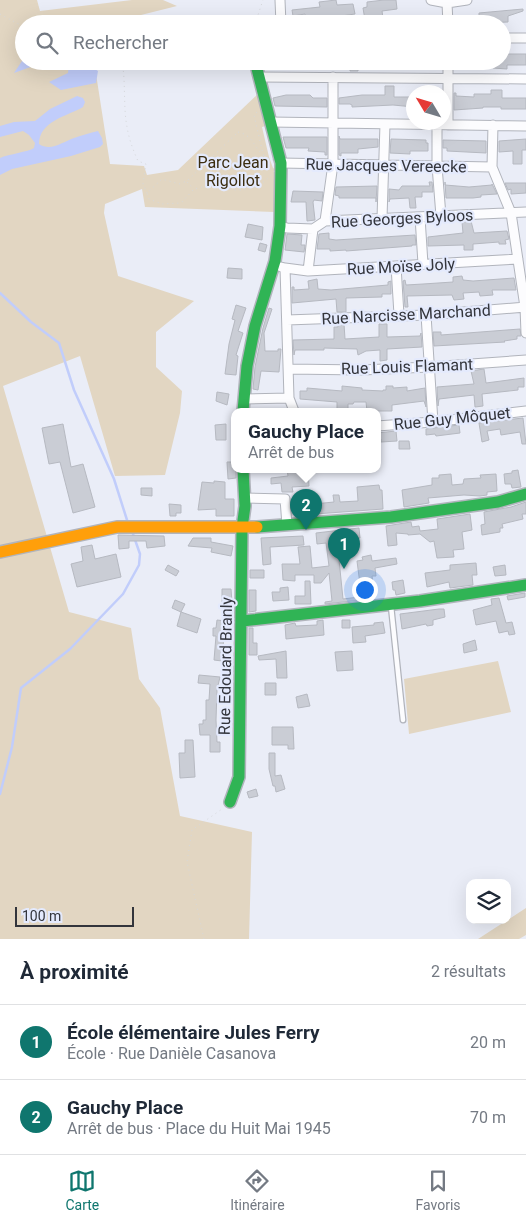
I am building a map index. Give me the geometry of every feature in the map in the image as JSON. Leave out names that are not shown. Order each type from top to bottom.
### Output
[{"type":"street","points":[[280,0],[281,15]]},
{"type":"street","points":[[431,0],[447,3],[467,0]]},
{"type":"street","points":[[447,3],[448,15]]},
{"type":"street","points":[[511,38],[526,38]]},
{"type":"street","points":[[258,70],[281,163],[279,266],[287,320],[289,398],[293,408]]},
{"type":"street","points":[[448,70],[448,85]]},
{"type":"street","points":[[259,77],[526,79]]},
{"type":"street","points":[[325,221],[333,164],[333,77]]},
{"type":"street","points":[[271,122],[406,124]]},
{"type":"street","points":[[382,218],[385,124]]},
{"type":"street","points":[[451,124],[526,126]]},
{"type":"street","points":[[493,125],[492,167],[511,213],[526,307],[526,333]]},
{"type":"street","points":[[437,130],[437,166],[441,216]]},
{"type":"street","name":"Rue Jacques Vereecke","points":[[281,163],[492,167]]},
{"type":"street","name":"Rue Georges Byloos","points":[[280,226],[313,229],[325,221],[526,212]]},
{"type":"street","points":[[420,217],[423,264]]},
{"type":"street","points":[[308,272],[313,229]]},
{"type":"street","name":"Rue Moïse Joly","points":[[279,266],[308,272],[518,259]]},
{"type":"street","points":[[243,408],[247,366],[255,326],[279,266]]},
{"type":"street","points":[[396,266],[399,315]]},
{"type":"street","name":"Rue Narcisse Marchand","points":[[287,320],[426,315],[526,307]]},
{"type":"street","points":[[426,315],[433,422]]},
{"type":"street","name":"Rue Louis Flamant","points":[[289,369],[362,370],[526,360]]},
{"type":"street","points":[[244,399],[289,398]]},
{"type":"street","name":"Rue Guy Môquet","points":[[381,426],[433,422],[526,411]]},
{"type":"street","name":"Rue Edouard Branly","points":[[230,802],[240,777],[243,473]]},
{"type":"street","points":[[0,552],[117,527],[242,528],[391,517],[498,502],[526,494]]},
{"type":"street","points":[[244,498],[285,499],[288,525]]},
{"type":"street","points":[[242,621],[460,596],[526,584]]},
{"type":"lane","points":[[390,605],[403,720]]},
{"type":"path","points":[[257,15],[263,0]]},
{"type":"path","points":[[0,14],[15,22]]},
{"type":"path","points":[[123,70],[127,126],[131,145],[138,160],[146,164],[143,184],[149,199],[162,204],[181,203],[194,189],[214,184],[222,188],[236,190],[250,189],[261,184],[281,163],[263,154],[253,141],[245,134],[238,132],[187,181],[179,184],[162,179],[147,193]]},
{"type":"path","points":[[266,103],[254,116],[270,174],[281,187]]},
{"type":"path","points":[[187,181],[194,189]]},
{"type":"path","points":[[204,939],[187,862],[192,830],[214,816],[230,802]]},
{"type":"green space","name":"Parc Jean Rigollot","points":[[0,0],[37,0],[40,11],[132,0],[163,0],[177,6],[141,15],[15,15],[15,70],[95,70],[110,164],[144,166],[147,175],[178,170],[260,92],[269,125],[262,127],[273,168],[278,171],[274,212],[145,207],[142,189],[105,204],[104,213],[118,276],[194,301],[156,332],[156,367],[182,391],[180,413],[165,475],[115,476],[80,356],[3,386],[69,612],[131,628],[139,679],[160,708],[180,816],[252,832],[249,939],[0,939]]},
{"type":"green space","points":[[498,661],[511,712],[409,734],[404,679]]},
{"type":"green space","points":[[526,908],[526,935],[519,939],[478,939],[501,924],[511,924],[511,918]]},
{"type":"water","points":[[68,70],[98,71],[96,83],[61,90],[49,82],[68,73]]},
{"type":"water","points":[[77,96],[83,98],[85,102],[83,107],[55,120],[49,125],[40,136],[39,144],[52,147],[98,131],[103,144],[100,147],[71,156],[12,169],[0,175],[0,158],[34,148],[35,143],[23,131],[0,137],[0,126],[14,122],[35,121],[50,109]]},
{"type":"building","points":[[336,0],[337,5],[353,4],[355,14],[293,15],[292,10],[320,7],[319,2]]},
{"type":"building","points":[[396,0],[397,9],[382,11],[383,15],[364,15],[363,8],[367,7],[367,2]]},
{"type":"building","points":[[523,9],[523,11],[511,15],[479,15],[479,13]]},
{"type":"building","points":[[511,54],[526,54],[526,65],[511,65]]},
{"type":"building","points":[[385,86],[394,86],[394,97],[406,97],[406,106],[352,107],[350,104],[339,104],[339,98],[385,95]]},
{"type":"building","points":[[491,90],[502,90],[502,98],[526,98],[526,109],[483,107],[454,110],[454,93],[456,93],[456,96],[474,97],[474,94],[491,94]]},
{"type":"building","points":[[286,95],[310,95],[313,98],[327,98],[327,107],[275,106],[273,98]]},
{"type":"building","points":[[339,136],[340,139],[378,139],[378,147],[358,149],[358,153],[341,153],[341,156],[339,155]]},
{"type":"building","points":[[283,137],[327,137],[327,155],[325,155],[325,152],[308,151],[309,148],[286,148]]},
{"type":"building","points":[[391,139],[426,140],[428,151],[410,151],[410,154],[390,153]]},
{"type":"building","points":[[526,139],[526,150],[522,150],[522,164],[513,164],[513,151],[499,152],[499,141]]},
{"type":"building","points":[[443,140],[486,141],[486,153],[447,151],[447,148],[443,148]]},
{"type":"building","points":[[429,182],[432,182],[433,192],[422,192],[422,197],[415,197],[416,208],[410,208],[409,198],[390,199],[389,202],[389,189],[399,190],[402,186],[430,186]]},
{"type":"building","points":[[505,183],[526,183],[526,193],[511,194],[511,189],[508,190]]},
{"type":"building","points":[[492,184],[497,194],[481,195],[481,197],[473,198],[446,198],[445,185],[469,187]]},
{"type":"building","points":[[377,186],[376,202],[376,198],[339,198],[339,196],[335,195],[336,187]]},
{"type":"building","points":[[293,191],[323,192],[322,201],[314,200],[313,202],[315,220],[307,221],[306,202],[291,202]]},
{"type":"building","points":[[471,221],[474,233],[507,231],[509,239],[505,240],[506,244],[499,244],[499,242],[473,244],[473,250],[464,250],[464,245],[428,246],[428,237],[463,233],[462,222]]},
{"type":"building","points":[[248,224],[263,227],[262,240],[245,237]]},
{"type":"building","points":[[329,233],[329,239],[336,240],[415,235],[416,245],[346,251],[317,249],[319,234]]},
{"type":"building","points":[[287,234],[302,235],[301,245],[305,245],[304,252],[285,250]]},
{"type":"building","points":[[260,243],[267,245],[265,252],[258,250]]},
{"type":"building","points":[[228,268],[242,269],[242,279],[227,278]]},
{"type":"building","points":[[462,276],[463,280],[473,281],[514,278],[516,290],[492,290],[493,295],[480,296],[479,292],[463,293],[464,299],[454,300],[452,295],[407,296],[408,307],[405,307],[403,281],[405,280],[406,285],[453,282],[453,277]]},
{"type":"building","points":[[317,279],[318,289],[331,290],[388,285],[388,282],[391,281],[391,294],[382,294],[382,297],[346,298],[346,312],[337,312],[336,299],[292,303],[292,287],[294,287],[294,290],[309,289],[308,281]]},
{"type":"building","points":[[236,305],[246,308],[238,331],[243,333],[236,355],[238,356],[236,375],[225,374],[229,344],[235,320],[232,319]]},
{"type":"building","points":[[269,308],[272,309],[264,333],[265,351],[278,351],[278,349],[281,349],[279,372],[261,371],[258,390],[253,389],[255,367]]},
{"type":"building","points":[[338,324],[344,324],[345,339],[379,337],[379,324],[387,324],[387,337],[420,336],[421,333],[422,347],[387,349],[387,360],[380,361],[380,350],[366,351],[358,355],[357,349],[324,348],[324,350],[295,350],[294,355],[293,340],[334,339],[334,327],[338,327]]},
{"type":"building","points":[[520,329],[521,336],[505,342],[434,346],[433,332],[441,332],[441,335]]},
{"type":"building","points":[[484,369],[486,383],[524,378],[524,387],[518,387],[518,390],[482,394],[483,406],[475,407],[474,395],[439,399],[438,406],[437,387],[474,384],[471,371]]},
{"type":"building","points":[[342,386],[362,388],[362,390],[383,391],[386,390],[386,386],[393,386],[393,388],[407,387],[407,391],[425,388],[426,407],[424,401],[392,405],[392,411],[381,411],[381,408],[367,408],[366,402],[354,402],[353,404],[348,404],[348,408],[337,408],[337,402],[300,399],[300,391],[307,391],[307,388],[342,391]]},
{"type":"building","points":[[217,392],[229,394],[227,405],[216,401]]},
{"type":"building","points":[[523,418],[526,444],[522,444],[520,432],[501,435],[500,429],[487,431],[489,440],[482,442],[479,423]]},
{"type":"building","points":[[63,424],[71,467],[83,464],[95,507],[73,513],[60,462],[49,464],[42,428]]},
{"type":"building","points":[[226,424],[226,440],[216,440],[215,425]]},
{"type":"building","points":[[459,425],[460,433],[436,436],[435,434],[426,435],[426,429]]},
{"type":"building","points":[[396,431],[397,441],[381,442],[381,433]]},
{"type":"building","points":[[399,441],[409,441],[410,449],[399,449]]},
{"type":"building","points":[[227,462],[231,462],[231,473],[236,473],[236,478],[228,479]]},
{"type":"building","points":[[518,470],[521,487],[512,488],[511,484],[505,484],[504,474]]},
{"type":"building","points":[[288,473],[308,473],[309,486],[292,487],[293,492],[282,492],[281,483],[271,484],[271,478],[288,476]]},
{"type":"building","points":[[451,474],[452,485],[463,484],[464,479],[481,478],[480,475],[496,474],[497,491],[487,492],[487,495],[480,496],[464,495],[428,498],[429,503],[404,507],[402,490],[432,485],[432,478]]},
{"type":"building","points":[[214,481],[225,482],[225,499],[234,499],[234,516],[216,516],[216,509],[198,510],[202,482],[214,483]]},
{"type":"building","points":[[379,485],[380,490],[382,490],[383,509],[315,514],[314,504],[334,502],[333,495],[339,495],[340,502],[358,501],[357,487]]},
{"type":"building","points":[[141,488],[152,488],[152,496],[141,495]]},
{"type":"building","points":[[526,502],[526,514],[522,514],[523,519],[502,524],[503,528],[500,528],[500,532],[482,535],[481,525],[485,524],[484,512]]},
{"type":"building","points":[[169,504],[181,505],[181,513],[176,513],[176,516],[170,516]]},
{"type":"building","points":[[470,514],[472,530],[462,532],[464,549],[453,550],[454,557],[437,558],[434,541],[430,542],[420,534],[396,533],[397,545],[388,546],[386,526],[411,522],[412,527],[419,526],[420,531],[438,529],[437,519]]},
{"type":"building","points":[[359,528],[360,538],[337,540],[343,599],[359,597],[360,600],[325,604],[325,602],[332,601],[329,573],[321,583],[314,583],[314,575],[295,575],[295,581],[283,580],[282,564],[300,564],[298,547],[310,546],[312,568],[329,566],[326,543],[317,544],[316,533]]},
{"type":"building","points":[[118,535],[164,536],[165,546],[147,548],[146,541],[129,541],[129,548],[119,549]]},
{"type":"building","points":[[303,536],[304,545],[270,547],[271,564],[263,565],[261,538]]},
{"type":"building","points":[[193,538],[211,538],[211,542],[233,546],[231,556],[211,552],[212,548],[188,546]]},
{"type":"building","points":[[92,545],[95,559],[116,554],[121,577],[77,587],[71,564],[83,561],[81,547]]},
{"type":"building","points":[[371,555],[372,561],[396,558],[397,564],[375,568],[376,576],[372,576],[374,591],[361,592],[357,561],[363,560],[362,557]]},
{"type":"building","points":[[476,563],[477,575],[472,575],[473,585],[450,588],[449,582],[427,587],[425,573],[450,570],[450,565]]},
{"type":"building","points":[[168,565],[179,571],[176,576],[165,570]]},
{"type":"building","points":[[505,565],[506,575],[495,576],[493,567]]},
{"type":"building","points":[[250,570],[264,570],[264,578],[250,578]]},
{"type":"building","points":[[403,580],[405,593],[396,595],[392,582]]},
{"type":"building","points":[[305,581],[310,581],[311,604],[295,604],[295,596],[305,596]]},
{"type":"building","points":[[288,587],[289,600],[273,601],[272,592],[280,592],[280,588]]},
{"type":"building","points":[[222,589],[231,589],[232,602],[222,602]]},
{"type":"building","points":[[249,590],[256,590],[256,611],[249,612]]},
{"type":"building","points":[[525,593],[525,597],[508,600],[507,596]]},
{"type":"building","points":[[499,598],[506,623],[512,622],[515,634],[509,635],[508,631],[499,633],[496,621],[476,625],[473,610],[492,605],[491,599]]},
{"type":"building","points":[[175,600],[185,604],[181,612],[172,608]]},
{"type":"building","points":[[444,609],[445,617],[433,620],[433,625],[427,626],[426,624],[402,629],[400,614]]},
{"type":"building","points":[[181,612],[201,619],[197,633],[177,626]]},
{"type":"building","points":[[217,620],[225,621],[222,661],[214,660],[216,636],[213,636],[213,628],[216,628]]},
{"type":"building","points":[[323,620],[324,635],[286,639],[285,625],[295,623],[296,626],[317,625],[317,621]]},
{"type":"building","points":[[342,620],[350,620],[350,628],[342,628]]},
{"type":"building","points":[[383,622],[385,633],[365,636],[366,642],[353,643],[352,627],[374,625],[374,623]]},
{"type":"building","points":[[249,628],[253,628],[253,643],[257,643],[257,655],[249,655]]},
{"type":"building","points":[[475,640],[477,650],[464,653],[463,644]]},
{"type":"building","points":[[286,651],[287,678],[277,678],[276,659],[259,660],[258,656]]},
{"type":"building","points":[[352,651],[353,670],[337,671],[335,652]]},
{"type":"building","points":[[199,675],[220,677],[217,690],[216,720],[217,742],[220,742],[220,752],[210,752],[210,735],[200,735],[199,724],[203,724],[203,720],[206,720],[206,700],[209,700],[210,684],[198,683]]},
{"type":"building","points":[[265,683],[276,683],[276,695],[265,695]]},
{"type":"building","points":[[307,694],[310,706],[298,708],[296,697]]},
{"type":"building","points":[[272,727],[293,727],[294,749],[288,749],[288,745],[272,745]]},
{"type":"building","points":[[185,740],[193,740],[195,777],[180,778],[179,753],[185,753]]},
{"type":"building","points":[[269,753],[275,753],[275,776],[281,775],[285,789],[276,792],[269,769]]},
{"type":"building","points":[[256,789],[258,796],[249,798],[247,792]]},
{"type":"waterway","points":[[0,293],[31,322],[59,343],[74,390],[114,479],[127,520]]},
{"type":"waterway","points":[[0,794],[12,747],[21,688],[70,649],[123,594],[139,565],[140,554],[133,534]]},
{"type":"traffic: fast","points":[[243,408],[247,366],[255,326],[275,261],[280,226],[281,163],[257,70]]},
{"type":"traffic: fast","points":[[230,802],[239,777],[242,528],[245,506],[243,473]]},
{"type":"traffic: fast","points":[[257,527],[391,517],[498,502],[526,494]]},
{"type":"traffic: fast","points":[[242,621],[420,601],[526,585]]},
{"type":"traffic: slow","points":[[0,552],[117,527],[257,527]]},
{"type":"place","name":"Gauchy Place","points":[[306,530]]},
{"type":"place","name":"École élémentaire Jules Ferry","points":[[344,569]]}]
